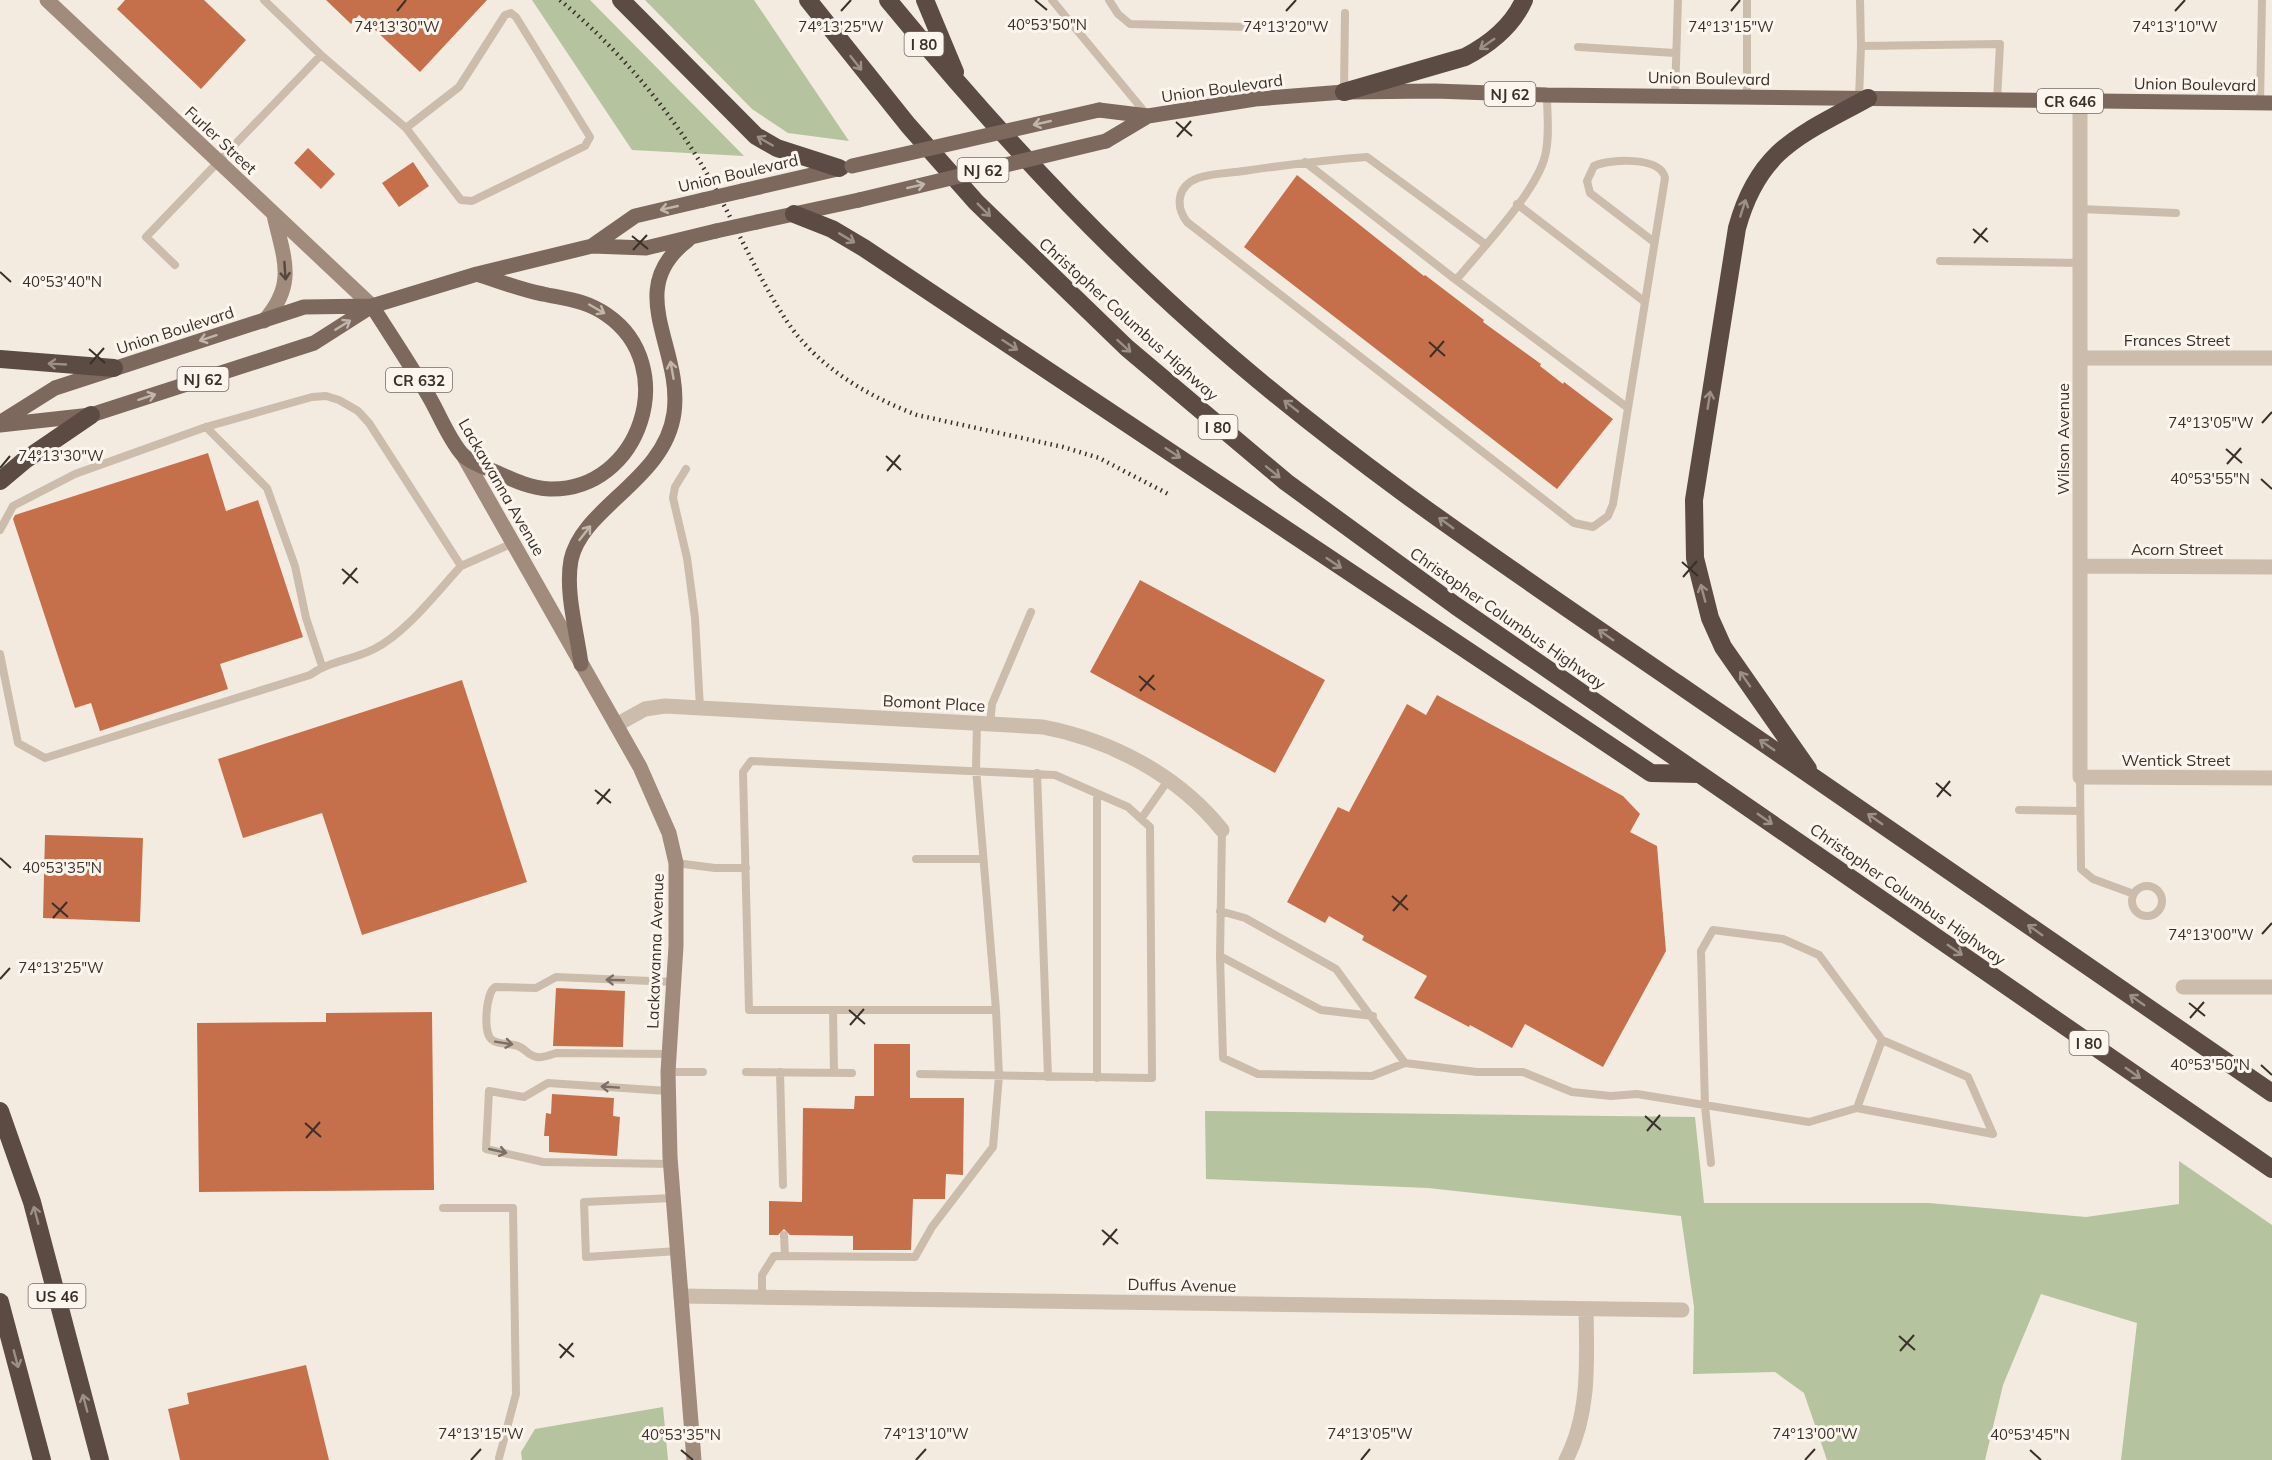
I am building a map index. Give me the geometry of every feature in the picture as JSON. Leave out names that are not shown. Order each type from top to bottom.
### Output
[{"type":"highway","points":[[621,0],[756,136],[777,148],[845,167]]},
{"type":"highway","name":"Christopher Columbus Highway","points":[[808,0],[908,126],[976,202],[1075,300],[1179,394],[1342,525],[2272,1169]]},
{"type":"highway","name":"I 80","points":[[888,0],[1051,186],[1201,331],[1280,398],[1457,531],[2272,1093]]},
{"type":"highway","points":[[925,0],[962,87]]},
{"type":"highway","points":[[1344,92],[1465,57],[1482,48],[1511,22],[1524,0]]},
{"type":"highway","points":[[1815,778],[1723,648],[1710,618],[1695,558],[1694,500],[1737,228],[1751,185],[1779,151],[1795,138],[1864,98]]},
{"type":"highway","points":[[794,214],[832,229],[864,248],[1651,773],[1700,774]]},
{"type":"highway","points":[[0,359],[114,368]]},
{"type":"highway","points":[[0,481],[25,460],[91,415]]},
{"type":"highway","name":"US 46","points":[[0,1111],[32,1202],[100,1460]]},
{"type":"highway","points":[[1,1308],[42,1460]]},
{"type":"main road","name":"Union Boulevard","points":[[592,246],[634,216],[1099,110],[1148,116],[1255,99],[1344,92],[1435,91],[1547,95],[2266,103]]},
{"type":"main road","name":"Union Boulevard","points":[[0,424],[91,415],[314,343],[372,306],[477,274],[592,246],[646,248],[859,200],[1106,141],[1148,116]]},
{"type":"main road","points":[[581,664],[570,587],[571,561],[578,542],[587,529],[638,479],[666,439],[674,414],[675,389],[655,290],[667,258],[693,237]]},
{"type":"main road","points":[[463,455],[529,486],[559,489],[582,483],[603,473],[627,451],[640,426],[646,389],[643,366],[634,344],[620,325],[608,315],[583,302],[542,294],[477,274]]},
{"type":"main road","name":"Union Boulevard","points":[[0,424],[56,388],[304,307],[372,306]]},
{"type":"main road","name":"Lackawanna Avenue","points":[[372,306],[412,367],[463,455]]},
{"type":"street","name":"Furler Street","points":[[47,0],[372,306]]},
{"type":"street","name":"Wilson Avenue","points":[[2080,101],[2082,263],[2080,777]]},
{"type":"street","points":[[264,321],[280,302],[287,271],[274,215]]},
{"type":"street","name":"Frances Street","points":[[2082,358],[2272,358]]},
{"type":"street","name":"Lackawanna Avenue","points":[[463,455],[656,798],[669,833],[676,863],[674,982],[668,1072],[670,1164],[694,1460]]},
{"type":"street","name":"Acorn Street","points":[[2081,566],[2272,567]]},
{"type":"street","name":"Bomont Place","points":[[616,725],[645,709],[665,706],[1043,727],[1088,738],[1169,779],[1207,812],[1222,830]]},
{"type":"street","name":"Wentick Street","points":[[2080,777],[2272,778]]},
{"type":"street","points":[[2183,987],[2272,987]]},
{"type":"street","name":"Duffus Avenue","points":[[681,1296],[1682,1310]]},
{"type":"street","points":[[1566,1460],[1585,1396],[1588,1376],[1586,1310]]},
{"type":"lane","points":[[264,0],[321,55],[406,128],[458,196],[467,201],[585,146],[590,137],[516,17],[511,13],[505,15],[459,87],[406,128]]},
{"type":"lane","points":[[1052,0],[1148,116]]},
{"type":"lane","points":[[1109,0],[1118,14],[1130,24],[1248,27]]},
{"type":"lane","points":[[1675,95],[1678,0]]},
{"type":"lane","points":[[1747,0],[1747,96]]},
{"type":"lane","points":[[1860,0],[1864,98]]},
{"type":"lane","points":[[2262,0],[2266,103]]},
{"type":"lane","points":[[1344,92],[1345,13]]},
{"type":"lane","points":[[1861,46],[2000,44],[1997,100]]},
{"type":"lane","points":[[1578,47],[1675,53]]},
{"type":"lane","points":[[175,265],[146,237],[321,55]]},
{"type":"lane","points":[[1455,280],[1518,204],[1539,172],[1545,156],[1547,95]]},
{"type":"lane","points":[[1485,244],[1367,157],[1305,162],[1197,178],[1183,190],[1179,210],[1187,222],[1580,526],[1599,524],[1611,511],[1665,178],[1661,168],[1652,163],[1610,162],[1594,166],[1587,181],[1590,193],[1654,242]]},
{"type":"lane","points":[[1305,162],[1455,280],[1628,408]]},
{"type":"lane","points":[[1518,204],[1646,302]]},
{"type":"lane","points":[[2080,209],[2176,213]]},
{"type":"lane","points":[[1940,261],[2082,263]]},
{"type":"lane","points":[[0,531],[13,506],[75,474],[206,427],[317,396],[333,397],[346,403],[369,423],[461,566]]},
{"type":"lane","points":[[206,427],[267,488],[295,566],[306,618],[321,666]]},
{"type":"lane","points":[[686,469],[675,487],[673,498],[687,558],[695,618],[700,708]]},
{"type":"lane","points":[[0,654],[18,743],[45,758],[310,675],[321,666],[375,649],[400,630],[461,566],[513,543]]},
{"type":"lane","points":[[762,1296],[762,1275],[774,1256],[915,1257],[932,1227],[993,1147],[999,1076],[996,1010],[976,770],[983,724],[1031,612]]},
{"type":"lane","points":[[920,1074],[1152,1078],[1150,827],[1128,807],[1055,775],[751,761],[743,772],[749,1010],[996,1010]]},
{"type":"lane","points":[[1037,773],[1048,1077]]},
{"type":"lane","points":[[2080,777],[2081,869],[2092,879],[2134,894]]},
{"type":"lane","points":[[1141,819],[1169,779]]},
{"type":"lane","points":[[1097,794],[1097,1078]]},
{"type":"lane","points":[[2019,810],[2080,810]]},
{"type":"lane","points":[[1222,830],[1220,956],[1223,1058],[1258,1074],[1372,1076],[1405,1063],[1477,1072],[1522,1072],[1572,1092],[1611,1096],[1637,1094],[1705,1107],[1809,1122],[1857,1108],[1993,1134],[1968,1077],[1882,1040],[1819,955],[1783,939],[1713,930],[1701,951],[1705,1107],[1711,1163]]},
{"type":"lane","points":[[916,859],[983,859]]},
{"type":"lane","points":[[676,863],[715,868],[746,868]]},
{"type":"lane","points":[[1220,911],[1245,918],[1336,969],[1373,1016],[1405,1063]]},
{"type":"lane","points":[[1220,956],[1321,1010],[1373,1016]]},
{"type":"lane","points":[[669,1054],[556,1053],[540,1058],[529,1056],[521,1047],[494,1042],[489,1038],[486,1032],[488,994],[495,987],[536,988],[556,977],[674,982]]},
{"type":"lane","points":[[833,1010],[834,1073]]},
{"type":"lane","points":[[1857,1108],[1882,1040]]},
{"type":"lane","points":[[668,1072],[703,1072]]},
{"type":"lane","points":[[746,1072],[852,1073]]},
{"type":"lane","points":[[780,1072],[783,1185]]},
{"type":"lane","points":[[668,1091],[548,1083],[524,1097],[489,1091],[486,1149],[543,1162],[670,1164]]},
{"type":"lane","points":[[673,1198],[584,1202],[586,1257],[678,1251]]},
{"type":"lane","points":[[443,1208],[513,1208],[516,1394],[499,1458]]},
{"type":"lane","points":[[784,1235],[785,1256]]},
{"type":"green space","points":[[532,0],[590,0],[744,156],[632,150]]},
{"type":"green space","points":[[645,0],[754,0],[849,141],[788,133],[752,109]]},
{"type":"green space","points":[[1205,1111],[1695,1117],[1704,1203],[1929,1203],[2086,1217],[2179,1204],[2179,1161],[2272,1225],[2272,1460],[2121,1460],[2137,1323],[2041,1294],[2003,1385],[1985,1460],[1827,1460],[1804,1393],[1775,1372],[1693,1374],[1694,1307],[1681,1216],[1428,1188],[1206,1179]]},
{"type":"green space","points":[[663,1407],[668,1460],[522,1460],[521,1452],[535,1429]]},
{"type":"building","points":[[125,0],[204,0],[246,40],[201,89],[117,9]]},
{"type":"building","points":[[326,0],[487,0],[420,72],[359,15],[351,24]]},
{"type":"building","points":[[308,148],[335,174],[321,189],[294,163]]},
{"type":"building","points":[[413,162],[429,186],[399,207],[382,183]]},
{"type":"building","points":[[1297,175],[1424,276],[1484,320],[1483,322],[1541,364],[1540,366],[1563,384],[1564,382],[1613,419],[1557,489],[1244,247]]},
{"type":"building","points":[[208,453],[226,511],[258,500],[303,637],[220,664],[228,689],[100,731],[91,703],[75,708],[13,519],[15,515]]},
{"type":"building","points":[[1140,580],[1325,680],[1275,773],[1090,672]]},
{"type":"building","points":[[462,680],[527,882],[362,935],[322,813],[243,838],[218,759]]},
{"type":"building","points":[[1437,695],[1623,796],[1640,814],[1630,832],[1657,846],[1666,951],[1603,1067],[1525,1024],[1512,1048],[1470,1025],[1469,1027],[1414,998],[1427,976],[1362,940],[1364,936],[1329,916],[1325,923],[1287,902],[1338,807],[1349,812],[1407,704],[1426,715]]},
{"type":"building","points":[[45,835],[143,838],[140,922],[43,918]]},
{"type":"building","points":[[556,988],[625,991],[623,1047],[553,1046]]},
{"type":"building","points":[[432,1012],[434,1190],[199,1192],[197,1023],[326,1022],[326,1013]]},
{"type":"building","points":[[874,1044],[910,1044],[910,1098],[964,1098],[963,1175],[946,1174],[945,1199],[913,1199],[911,1250],[853,1250],[853,1236],[790,1235],[784,1229],[778,1235],[769,1235],[769,1201],[802,1202],[803,1108],[854,1109],[855,1096],[874,1096]]},
{"type":"building","points":[[552,1094],[614,1098],[613,1116],[620,1117],[617,1156],[549,1152],[549,1136],[544,1136],[546,1113],[551,1114]]},
{"type":"building","points":[[306,1365],[329,1460],[180,1460],[168,1409],[189,1404],[187,1393]]},
{"type":"railway","points":[[560,0],[622,59],[675,125],[706,172],[786,320],[798,337],[827,365],[861,389],[917,415],[1063,447],[1099,458],[1170,495]]}]
